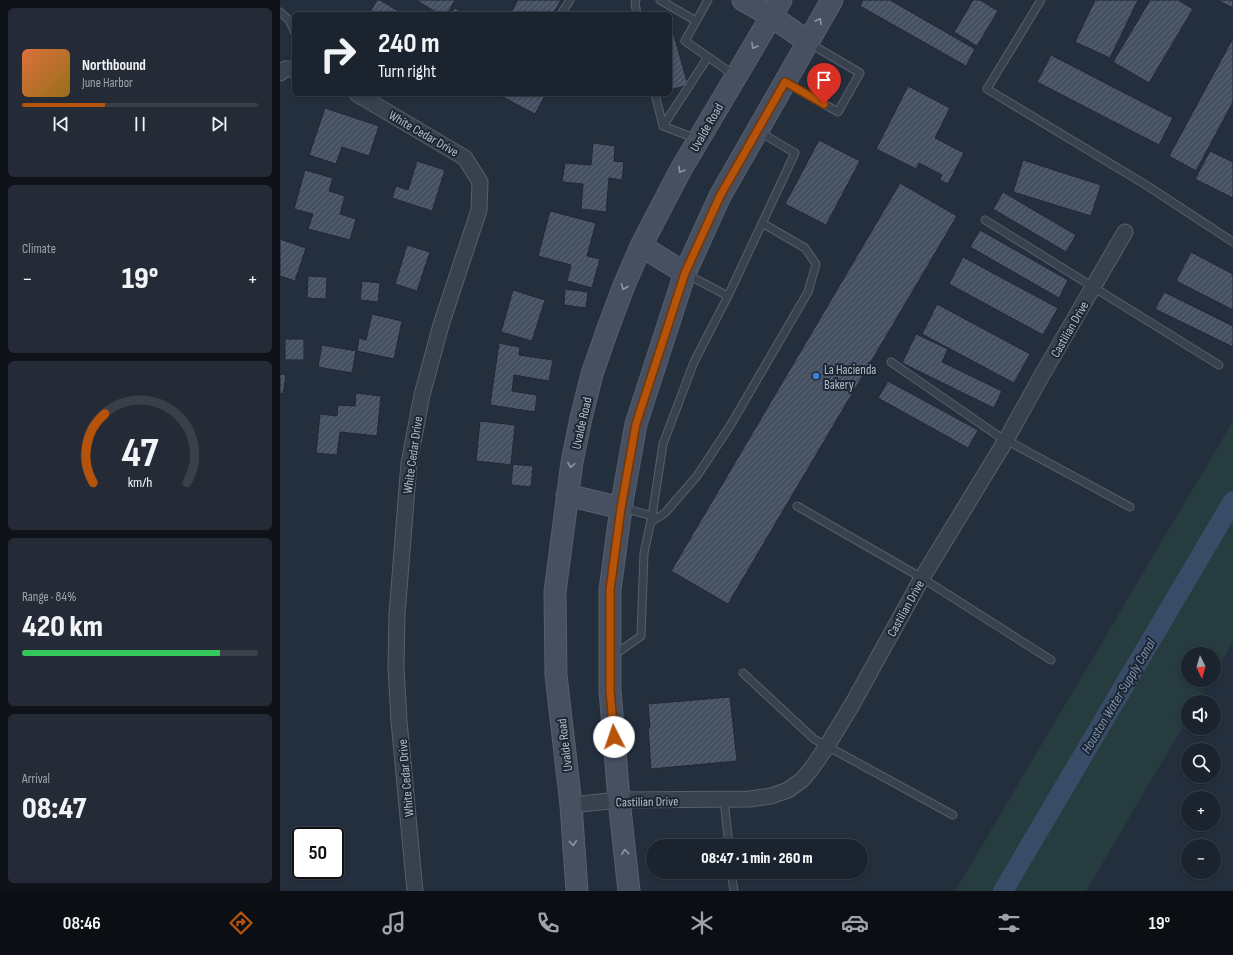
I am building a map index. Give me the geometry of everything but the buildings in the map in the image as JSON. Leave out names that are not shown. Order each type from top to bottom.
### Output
[{"type":"main road","points":[[743,0],[776,8],[807,42]]},
{"type":"main road","points":[[629,891],[619,800],[610,690],[610,590],[621,508],[636,424],[685,273],[720,196],[832,0]]},
{"type":"main road","name":"Uvalde Road","points":[[577,891],[571,804],[556,675],[555,607],[555,592],[572,462],[592,374],[623,288],[641,246],[660,207],[776,8]]},
{"type":"main road","points":[[641,246],[685,273]]},
{"type":"main road","points":[[567,495],[621,508]]},
{"type":"street","name":"White Cedar Drive","points":[[360,96],[466,158],[480,182],[479,210],[441,325],[422,394],[409,469],[396,614],[396,667],[399,721],[415,891]]},
{"type":"street","name":"Castilian Drive","points":[[571,804],[619,800],[750,799],[771,796],[788,790],[802,780],[827,746],[853,703],[922,578],[1006,440],[1042,375],[1126,232]]},
{"type":"lane","points":[[562,12],[570,0]]},
{"type":"lane","points":[[636,0],[637,12]]},
{"type":"lane","points":[[660,0],[696,21]]},
{"type":"lane","points":[[708,0],[685,41],[736,76]]},
{"type":"lane","points":[[1041,0],[987,89],[1146,185],[1233,242]]},
{"type":"lane","points":[[280,12],[289,20],[292,27]]},
{"type":"lane","points":[[785,82],[838,112],[860,73],[807,42]]},
{"type":"lane","points":[[662,126],[708,57]]},
{"type":"lane","points":[[655,96],[662,126]]},
{"type":"lane","points":[[662,126],[699,139]]},
{"type":"lane","points":[[610,657],[640,636],[644,553],[664,444],[694,362],[728,296],[795,153],[757,131]]},
{"type":"lane","points":[[985,220],[1219,365]]},
{"type":"lane","points":[[621,508],[651,519],[665,513],[697,476],[730,426],[808,292],[816,264],[805,248],[762,223]]},
{"type":"lane","points":[[685,273],[728,296]]},
{"type":"lane","points":[[891,362],[997,435],[1130,506]]},
{"type":"lane","points":[[797,506],[922,578],[1051,660]]},
{"type":"lane","points":[[743,673],[814,739],[953,815]]},
{"type":"lane","points":[[724,800],[728,839]]},
{"type":"lane","points":[[733,879],[734,891]]},
{"type":"green space","points":[[1233,421],[1233,642],[1221,662],[1221,647],[1181,647],[1181,687],[1206,687],[1201,695],[1181,695],[1181,730],[1086,891],[955,891]]},
{"type":"waterway","name":"Houston Water Supply Canal","points":[[1003,891],[1233,501]]},
{"type":"place","name":"La Hacienda Bakery","points":[[816,376]]},
{"type":"route","points":[[614,737],[610,690],[610,590],[621,508],[636,424],[658,354],[685,273],[720,196],[785,82],[824,104]]}]
